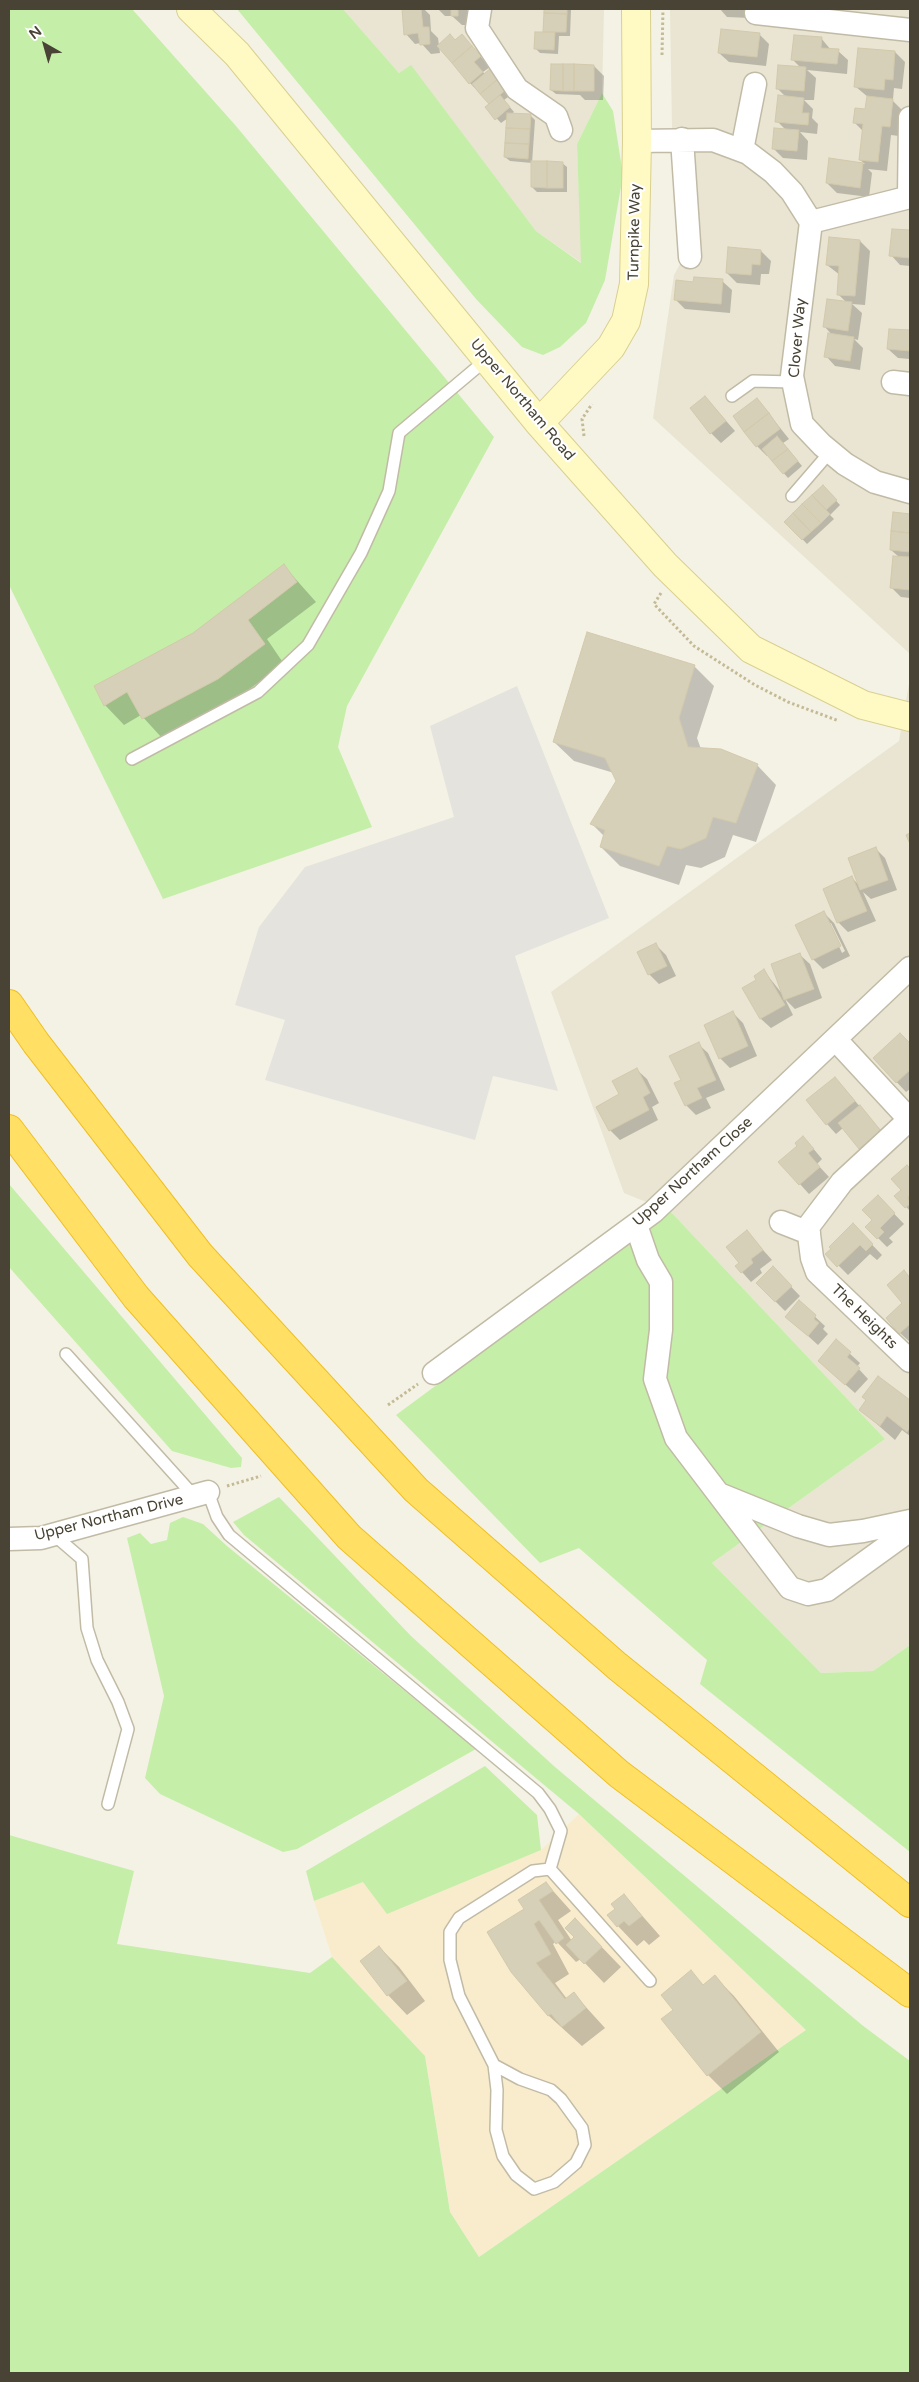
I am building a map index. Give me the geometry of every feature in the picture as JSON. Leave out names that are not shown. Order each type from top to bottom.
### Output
[{"type":"highway","points":[[9,1004],[36,1044],[200,1255],[416,1490],[617,1666],[910,1902]]},
{"type":"highway","points":[[9,1129],[136,1297],[349,1537],[619,1774],[910,1993]]},
{"type":"main road","name":"Upper Northam Road","points":[[191,9],[237,54],[539,422],[677,577],[751,648],[863,705],[910,718]]},
{"type":"main road","name":"Turnpike Way","points":[[539,422],[611,347],[626,321],[634,284],[637,140],[636,9]]},
{"type":"street","points":[[480,9],[476,28],[517,89],[563,119]]},
{"type":"street","points":[[756,13],[784,13],[910,30]]},
{"type":"street","points":[[742,150],[755,84]]},
{"type":"street","points":[[637,140],[713,140],[742,150],[773,172],[792,192],[811,222],[910,197],[910,118]]},
{"type":"street","points":[[682,139],[690,257]]},
{"type":"street","name":"Clover Way","points":[[811,222],[793,382],[802,424],[830,452],[875,482],[910,492]]},
{"type":"street","name":"Upper Northam Close","points":[[434,1373],[653,1212],[910,968]]},
{"type":"street","points":[[781,1222],[809,1233],[808,1226],[842,1182],[910,1119],[836,1040]]},
{"type":"street","points":[[636,1225],[648,1260],[661,1282],[661,1330],[655,1379],[676,1438],[790,1588],[808,1594],[827,1590],[910,1530]]},
{"type":"street","name":"The Heights","points":[[809,1233],[812,1258],[817,1272],[910,1361]]},
{"type":"street","name":"Upper Northam Drive","points":[[9,1540],[41,1538],[201,1494]]},
{"type":"street","points":[[718,1494],[798,1526],[829,1535],[863,1531],[910,1521]]},
{"type":"lane","points":[[132,759],[258,692],[308,645],[361,553],[389,491],[399,433],[487,359]]},
{"type":"lane","points":[[732,396],[753,381],[793,382]]},
{"type":"lane","points":[[792,496],[830,452]]},
{"type":"lane","points":[[66,1354],[201,1494],[229,1536],[538,1794],[550,1809],[560,1831],[550,1869]]},
{"type":"lane","points":[[53,1534],[82,1560],[87,1628],[97,1660],[118,1702],[128,1729],[108,1804]]},
{"type":"lane","points":[[550,1869],[650,1981]]},
{"type":"lane","points":[[494,2065],[520,2079],[550,2090],[561,2099],[582,2128],[585,2145],[576,2163],[554,2182],[534,2189],[516,2175],[503,2156],[496,2130],[497,2090],[494,2065],[459,1996],[450,1960],[450,1932],[459,1918],[533,1871],[550,1869]]},
{"type":"path","points":[[662,56],[663,9]]},
{"type":"path","points":[[588,442],[583,434],[582,419],[596,399]]},
{"type":"path","points":[[677,577],[655,598],[654,604],[694,646],[754,686],[788,702],[845,723]]},
{"type":"path","points":[[388,1405],[434,1373]]},
{"type":"path","points":[[201,1494],[261,1476]]},
{"type":"shaded area","points":[[343,9],[604,9],[602,93],[577,144],[582,263],[536,231],[411,66],[399,73]]},
{"type":"shaded area","points":[[670,9],[910,9],[910,654],[653,418],[674,275],[684,257],[678,144],[672,128]]},
{"type":"shaded area","points":[[910,678],[910,1645],[873,1671],[821,1673],[712,1563],[885,1439],[671,1212],[624,1193],[551,992],[899,741]]},
{"type":"shaded area","points":[[517,686],[609,918],[515,956],[558,1091],[493,1076],[475,1140],[265,1080],[285,1020],[235,1005],[259,927],[305,867],[454,817],[430,726]]},
{"type":"shaded area","points":[[579,1814],[806,2030],[479,2257],[450,2212],[425,2056],[332,1957],[314,1901],[363,1882],[541,1850]]},
{"type":"green space","points":[[9,9],[132,9],[236,126],[494,437],[347,706],[338,747],[372,827],[163,899],[9,585]]},
{"type":"green space","points":[[237,9],[343,9],[399,73],[411,65],[536,231],[581,263],[577,144],[602,93],[613,111],[623,175],[605,280],[586,323],[560,347],[543,355],[522,347],[476,299]]},
{"type":"green space","points":[[9,1184],[242,1458],[241,1467],[231,1468],[172,1451],[9,1267]]},
{"type":"green space","points":[[671,1212],[885,1439],[712,1563],[821,1673],[873,1671],[910,1645],[910,1852],[700,1684],[707,1660],[579,1548],[540,1563],[396,1415]]},
{"type":"green space","points":[[279,1497],[411,1636],[555,1767],[862,2025],[910,2061],[910,2373],[9,2373],[9,1835],[134,1871],[117,1944],[310,1973],[332,1957],[425,2056],[450,2212],[479,2257],[806,2030],[579,1814],[244,1535],[233,1522]]},
{"type":"green space","points":[[183,1517],[203,1524],[227,1546],[476,1749],[297,1849],[283,1852],[160,1794],[145,1778],[164,1696],[127,1538],[140,1533],[151,1544],[167,1540],[170,1523]]},
{"type":"green space","points":[[485,1766],[537,1815],[541,1850],[387,1914],[363,1882],[314,1901],[306,1871]]},
{"type":"building","points":[[402,9],[421,9],[423,27],[429,27],[430,44],[420,45],[418,33],[404,35]]},
{"type":"building","points":[[451,9],[458,9],[458,16],[451,16]]},
{"type":"building","points":[[544,9],[567,9],[567,14],[544,13]]},
{"type":"building","points":[[544,13],[567,14],[566,32],[543,32]]},
{"type":"building","points":[[721,29],[760,33],[757,57],[718,53]]},
{"type":"building","points":[[535,32],[555,32],[554,50],[534,49]]},
{"type":"building","points":[[450,34],[455,40],[462,34],[472,46],[452,63],[437,46]]},
{"type":"building","points":[[794,35],[822,37],[821,48],[839,49],[837,64],[791,60]]},
{"type":"building","points":[[472,46],[481,56],[474,62],[483,72],[469,84],[452,63]]},
{"type":"building","points":[[858,48],[895,51],[893,80],[885,79],[884,90],[854,87]]},
{"type":"building","points":[[551,64],[563,64],[563,91],[550,90]]},
{"type":"building","points":[[563,64],[574,64],[574,91],[563,91]]},
{"type":"building","points":[[574,64],[594,65],[594,91],[574,91]]},
{"type":"building","points":[[778,65],[806,67],[804,91],[776,89]]},
{"type":"building","points":[[491,68],[499,78],[480,94],[472,84]]},
{"type":"building","points":[[499,78],[508,88],[489,104],[480,94]]},
{"type":"building","points":[[500,95],[510,107],[495,120],[485,107]]},
{"type":"building","points":[[778,95],[804,98],[802,113],[809,113],[808,125],[775,122]]},
{"type":"building","points":[[867,96],[893,99],[890,127],[882,126],[878,162],[859,160],[863,124],[853,123],[855,108],[865,109]]},
{"type":"building","points":[[507,113],[531,114],[530,129],[506,128]]},
{"type":"building","points":[[506,128],[530,129],[529,144],[505,143]]},
{"type":"building","points":[[774,128],[799,130],[797,151],[772,149]]},
{"type":"building","points":[[505,143],[529,144],[528,159],[504,157]]},
{"type":"building","points":[[829,158],[863,163],[860,188],[826,183]]},
{"type":"building","points":[[531,161],[547,161],[547,188],[531,187]]},
{"type":"building","points":[[547,161],[563,162],[563,188],[547,188]]},
{"type":"building","points":[[892,229],[910,230],[910,258],[889,256]]},
{"type":"building","points":[[829,237],[860,240],[855,296],[837,295],[839,266],[826,265]]},
{"type":"building","points":[[728,247],[761,250],[760,265],[752,264],[751,275],[726,273]]},
{"type":"building","points":[[694,277],[723,279],[721,304],[674,300],[676,280],[693,282]]},
{"type":"building","points":[[827,299],[852,302],[848,331],[823,327]]},
{"type":"building","points":[[889,329],[910,330],[910,351],[887,349]]},
{"type":"building","points":[[828,333],[854,337],[850,361],[824,357]]},
{"type":"building","points":[[705,396],[726,421],[710,434],[690,408]]},
{"type":"building","points":[[757,398],[769,413],[744,432],[733,416]]},
{"type":"building","points":[[769,413],[780,429],[756,447],[744,432]]},
{"type":"building","points":[[777,436],[788,449],[772,461],[762,449]]},
{"type":"building","points":[[788,449],[798,461],[783,474],[772,461]]},
{"type":"building","points":[[823,485],[837,500],[826,510],[812,495]]},
{"type":"building","points":[[812,495],[830,514],[821,523],[802,504]]},
{"type":"building","points":[[802,504],[821,523],[811,532],[793,513]]},
{"type":"building","points":[[893,512],[910,514],[910,533],[891,531]]},
{"type":"building","points":[[793,513],[811,532],[802,540],[784,522]]},
{"type":"building","points":[[891,531],[910,533],[910,552],[890,550]]},
{"type":"building","points":[[893,556],[910,557],[910,590],[890,588]]},
{"type":"building","points":[[284,564],[297,582],[248,620],[265,644],[218,679],[142,719],[127,692],[104,706],[94,686],[193,633]]},
{"type":"building","points":[[587,632],[695,665],[679,718],[688,747],[721,749],[758,764],[736,823],[713,817],[706,838],[681,849],[667,846],[659,866],[600,847],[605,830],[590,824],[616,781],[605,758],[553,742]]},
{"type":"building","points":[[910,833],[910,844],[906,835]]},
{"type":"building","points":[[876,847],[888,880],[860,890],[848,858]]},
{"type":"building","points":[[852,876],[867,911],[837,923],[823,889]]},
{"type":"building","points":[[824,911],[841,946],[812,960],[795,925]]},
{"type":"building","points":[[656,943],[667,966],[648,975],[637,952]]},
{"type":"building","points":[[800,953],[814,989],[784,1000],[771,964]]},
{"type":"building","points":[[764,969],[785,1005],[760,1019],[742,988],[756,980],[754,976]]},
{"type":"building","points":[[733,1011],[748,1046],[719,1059],[704,1025]]},
{"type":"building","points":[[900,1033],[910,1043],[910,1070],[896,1083],[873,1058]]},
{"type":"building","points":[[699,1042],[716,1080],[697,1088],[702,1098],[685,1106],[674,1083],[681,1080],[669,1056]]},
{"type":"building","points":[[637,1068],[650,1093],[643,1097],[649,1110],[609,1131],[596,1107],[619,1094],[612,1081]]},
{"type":"building","points":[[835,1077],[855,1101],[826,1125],[806,1100]]},
{"type":"building","points":[[860,1105],[881,1131],[859,1149],[838,1123]]},
{"type":"building","points":[[803,1136],[814,1149],[808,1153],[820,1167],[799,1185],[778,1162],[797,1146],[795,1143]]},
{"type":"building","points":[[907,1165],[910,1168],[910,1195],[908,1197],[910,1204],[905,1208],[894,1196],[901,1190],[891,1179]]},
{"type":"building","points":[[878,1195],[895,1213],[880,1228],[884,1232],[877,1239],[865,1227],[872,1220],[862,1210]]},
{"type":"building","points":[[853,1223],[873,1244],[866,1251],[860,1245],[837,1267],[825,1254],[831,1249],[829,1247]]},
{"type":"building","points":[[747,1230],[763,1250],[751,1259],[753,1263],[741,1273],[735,1266],[739,1263],[726,1247]]},
{"type":"building","points":[[773,1266],[792,1286],[775,1302],[756,1283]]},
{"type":"building","points":[[904,1270],[910,1278],[910,1324],[899,1334],[886,1318],[902,1303],[887,1285]]},
{"type":"building","points":[[799,1300],[816,1315],[814,1319],[819,1323],[808,1336],[785,1317]]},
{"type":"building","points":[[836,1339],[851,1352],[847,1357],[860,1368],[845,1385],[818,1361]]},
{"type":"building","points":[[878,1376],[910,1400],[910,1427],[907,1432],[887,1416],[880,1426],[859,1410],[866,1400],[862,1397]]},
{"type":"building","points":[[546,1882],[553,1891],[539,1900],[564,1938],[556,1944],[539,1920],[534,1924],[551,1954],[536,1963],[565,1999],[574,1992],[586,2008],[562,2027],[551,2014],[548,2016],[511,1972],[487,1932],[524,1909],[518,1900]]},
{"type":"building","points":[[624,1894],[642,1916],[629,1926],[624,1921],[617,1927],[607,1915],[615,1909],[611,1904]]},
{"type":"building","points":[[575,1918],[602,1947],[584,1964],[566,1945],[574,1937],[565,1928]]},
{"type":"building","points":[[379,1946],[407,1981],[387,1996],[360,1961]]},
{"type":"building","points":[[691,1970],[703,1985],[715,1975],[761,2032],[707,2076],[661,2019],[673,2010],[661,1995]]}]
